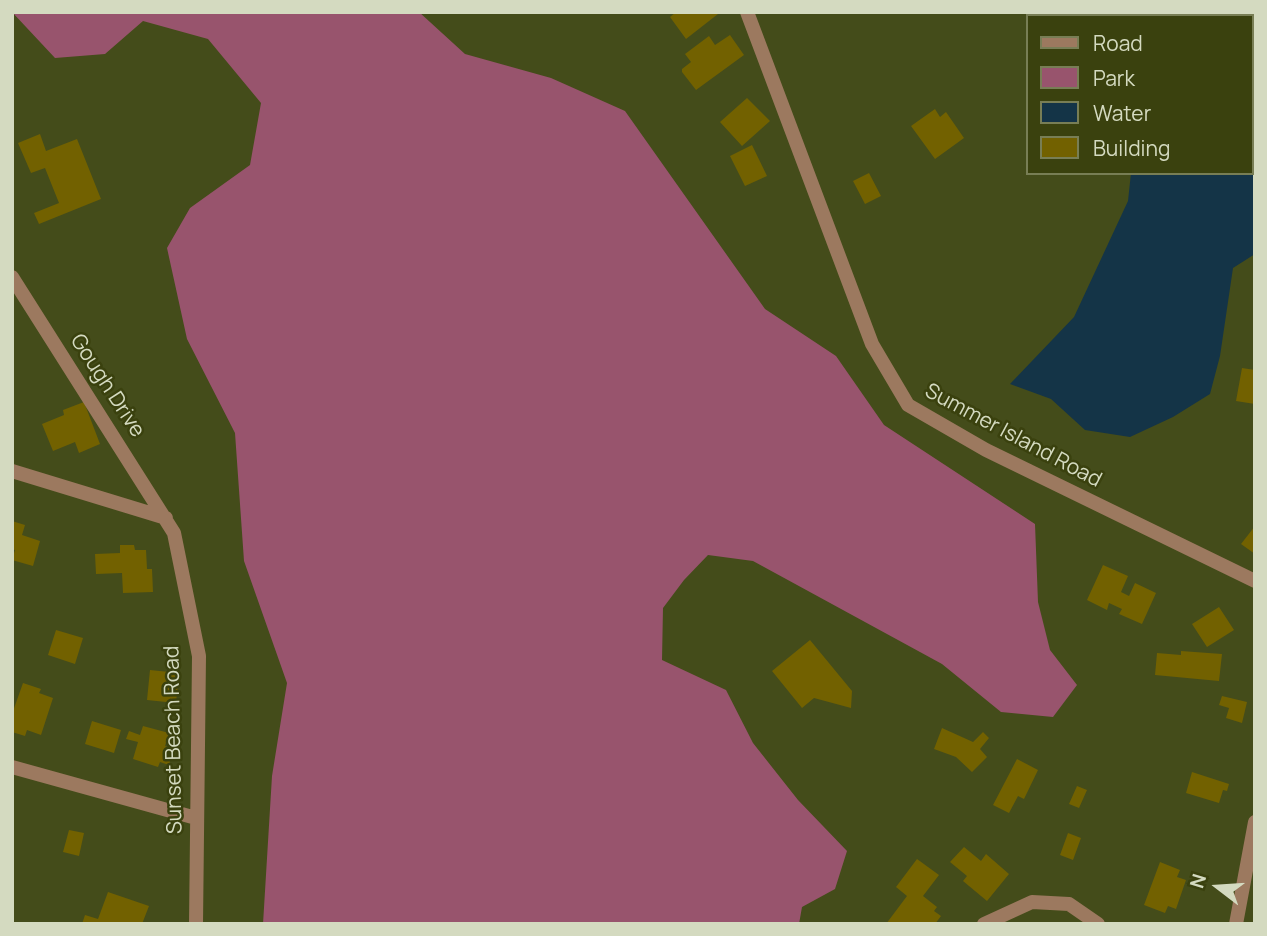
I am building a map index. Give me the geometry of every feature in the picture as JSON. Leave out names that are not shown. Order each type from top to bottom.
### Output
[{"type":"street","name":"Summer Island Road","points":[[747,12],[873,344],[908,405],[986,450],[1255,581]]},
{"type":"street","name":"Gough Drive","points":[[12,277],[166,518]]},
{"type":"street","points":[[12,471],[166,518]]},
{"type":"street","name":"Sunset Beach Road","points":[[166,518],[174,533],[199,656],[196,924]]},
{"type":"street","points":[[12,767],[196,818]]},
{"type":"street","points":[[1236,924],[1255,822]]},
{"type":"street","points":[[984,924],[1032,902],[1069,904],[1098,924]]},
{"type":"green space","points":[[12,12],[419,12],[465,54],[551,78],[625,111],[765,309],[836,356],[884,425],[1035,524],[1038,602],[1050,650],[1077,685],[1053,717],[1001,712],[942,664],[753,561],[708,555],[684,580],[663,608],[662,660],[726,690],[753,743],[798,800],[847,851],[835,889],[802,907],[799,924],[263,924],[272,776],[287,683],[244,561],[235,433],[187,339],[167,248],[190,208],[250,165],[261,103],[208,39],[143,21],[105,54],[55,58]]},
{"type":"water","points":[[1255,12],[1255,254],[1233,268],[1220,356],[1210,394],[1173,417],[1130,437],[1085,430],[1051,399],[1010,384],[1074,317],[1128,201],[1131,175],[1253,175],[1253,14],[1165,14]]},
{"type":"building","points":[[676,12],[718,14],[686,39],[670,17]]},
{"type":"building","points":[[730,35],[744,55],[696,90],[682,72],[691,62],[685,54],[709,36],[715,45]]},
{"type":"building","points":[[747,98],[770,121],[742,146],[720,122]]},
{"type":"building","points":[[935,109],[940,117],[946,112],[964,138],[935,159],[911,126]]},
{"type":"building","points":[[40,134],[46,151],[77,139],[101,199],[39,224],[34,213],[59,203],[45,168],[31,173],[18,143]]},
{"type":"building","points":[[752,145],[767,176],[745,186],[730,156]]},
{"type":"building","points":[[869,173],[881,196],[865,204],[853,181]]},
{"type":"building","points":[[1242,368],[1255,370],[1255,404],[1236,401]]},
{"type":"building","points":[[84,402],[100,444],[79,453],[75,442],[53,451],[42,424],[64,415],[63,410]]},
{"type":"building","points":[[12,521],[25,525],[22,535],[40,541],[33,566],[12,560],[15,550],[12,549]]},
{"type":"building","points":[[1255,526],[1255,554],[1241,544]]},
{"type":"building","points":[[120,545],[134,545],[135,550],[146,550],[147,569],[152,569],[153,592],[123,593],[122,573],[96,574],[95,554],[120,553]]},
{"type":"building","points":[[1103,565],[1128,576],[1121,592],[1129,596],[1135,583],[1156,593],[1142,624],[1119,614],[1122,609],[1109,603],[1107,610],[1087,600]]},
{"type":"building","points":[[1219,607],[1234,630],[1207,647],[1192,624]]},
{"type":"building","points":[[56,630],[83,638],[75,664],[48,655]]},
{"type":"building","points":[[810,640],[852,691],[851,708],[814,698],[802,708],[772,671]]},
{"type":"building","points":[[1181,651],[1222,654],[1219,681],[1155,675],[1157,653],[1181,655]]},
{"type":"building","points":[[150,670],[179,673],[176,703],[147,700]]},
{"type":"building","points":[[23,683],[41,689],[39,693],[53,698],[41,735],[27,730],[25,736],[12,732],[12,714]]},
{"type":"building","points":[[1222,696],[1247,702],[1242,723],[1226,718],[1229,708],[1219,705]]},
{"type":"building","points":[[92,721],[121,730],[114,753],[85,744]]},
{"type":"building","points":[[143,726],[169,733],[165,746],[173,749],[169,765],[160,762],[158,767],[133,759],[138,742],[126,739],[129,731],[140,735]]},
{"type":"building","points":[[942,728],[973,742],[983,732],[989,738],[980,749],[987,757],[972,772],[956,757],[934,749]]},
{"type":"building","points":[[1017,759],[1038,770],[1024,799],[1018,796],[1009,813],[993,805]]},
{"type":"building","points":[[1192,772],[1229,784],[1227,791],[1223,790],[1219,803],[1186,793]]},
{"type":"building","points":[[1077,786],[1087,790],[1079,808],[1069,804]]},
{"type":"building","points":[[69,830],[84,833],[79,856],[63,852]]},
{"type":"building","points":[[1068,833],[1081,838],[1073,860],[1060,855]]},
{"type":"building","points":[[964,847],[981,861],[986,854],[1009,874],[987,901],[963,881],[967,876],[950,862]]},
{"type":"building","points":[[917,859],[939,875],[923,896],[937,907],[934,911],[941,916],[935,924],[886,924],[907,896],[896,887]]},
{"type":"building","points":[[1160,862],[1180,870],[1177,877],[1186,880],[1176,909],[1168,906],[1165,913],[1144,905]]},
{"type":"building","points":[[108,892],[149,906],[142,924],[82,924],[85,915],[98,919]]}]
